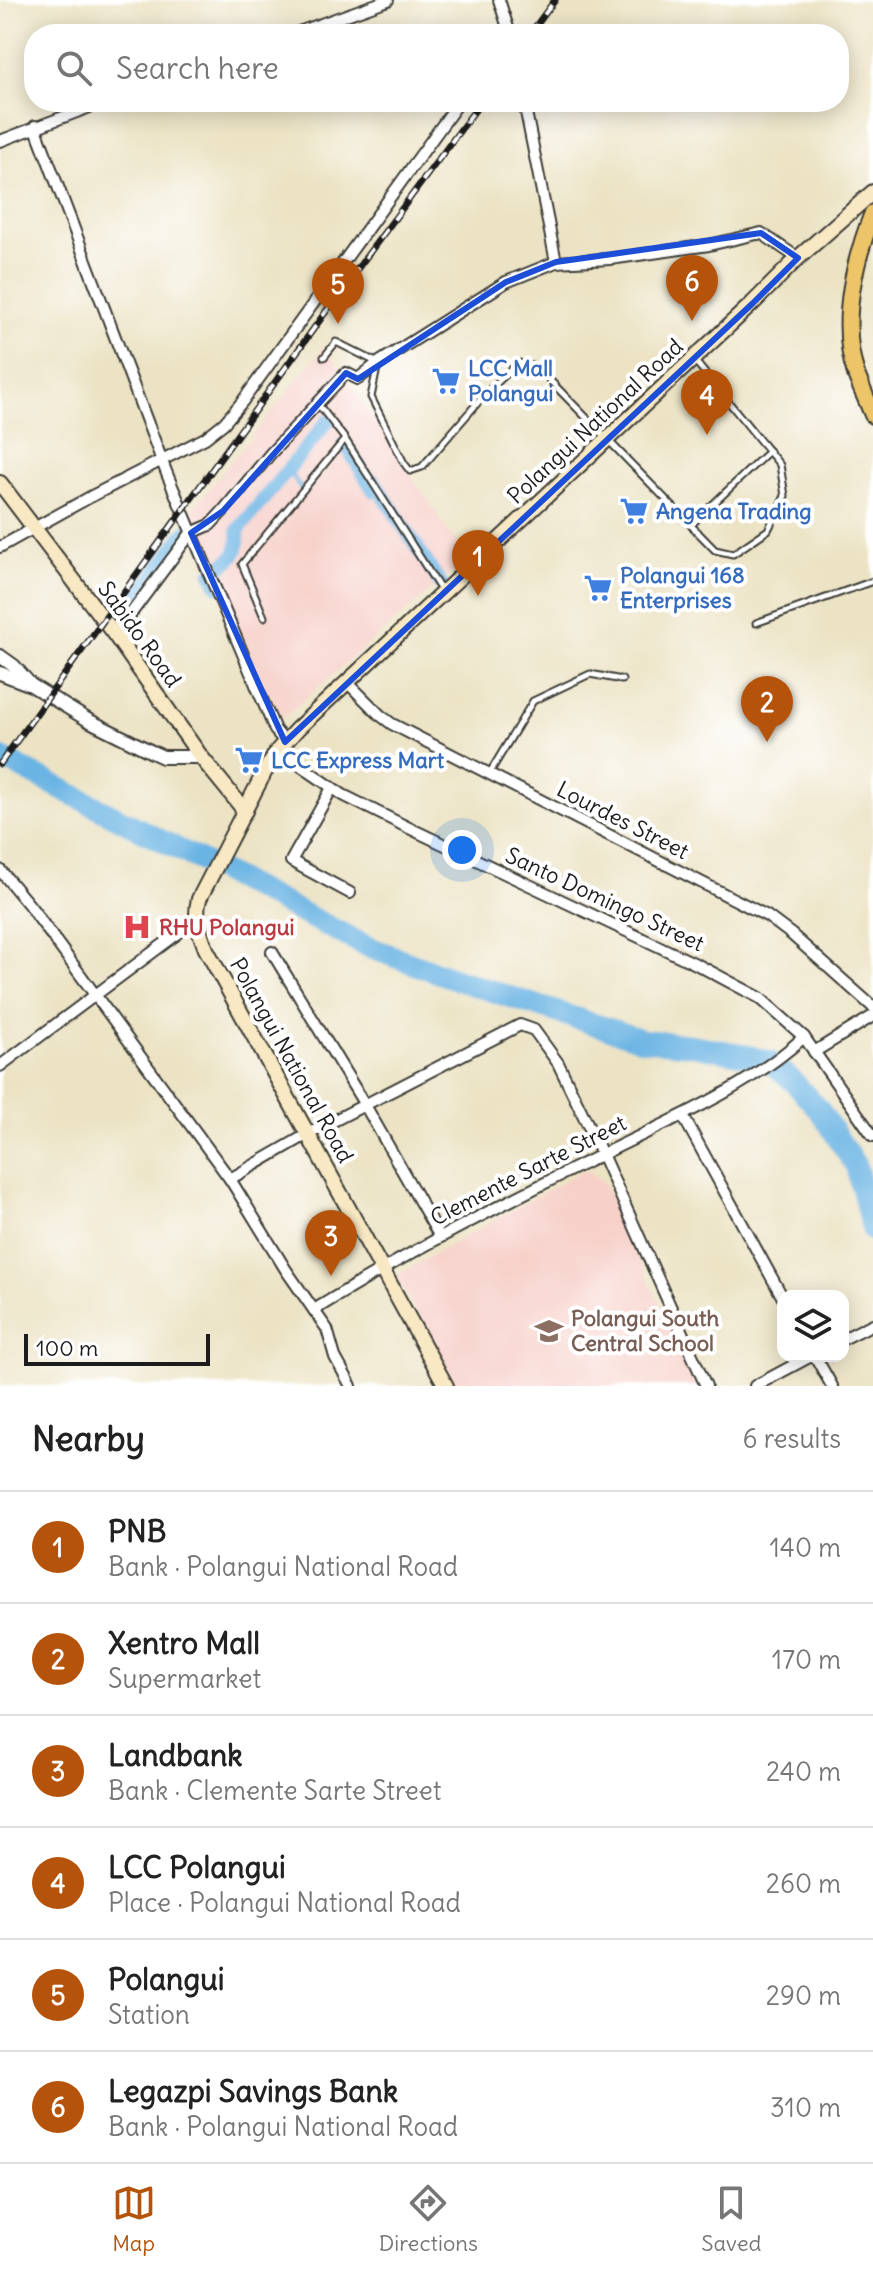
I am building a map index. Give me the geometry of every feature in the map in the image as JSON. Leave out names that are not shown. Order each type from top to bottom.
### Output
[{"type":"highway","points":[[873,213],[858,255],[850,307],[855,372],[873,415]]},
{"type":"main road","name":"Polangui National Road","points":[[446,1386],[206,949],[196,911],[245,811],[282,746],[307,719],[694,359],[798,258],[873,192]]},
{"type":"main road","name":"Sabido Road","points":[[0,483],[115,635],[201,757],[245,811]]},
{"type":"street","points":[[318,24],[367,4],[388,0]]},
{"type":"street","points":[[499,0],[506,24]]},
{"type":"street","points":[[0,141],[75,112]]},
{"type":"street","points":[[0,547],[205,438],[224,423],[452,112]]},
{"type":"street","points":[[526,112],[556,262]]},
{"type":"street","points":[[35,126],[191,533],[236,632],[282,746]]},
{"type":"street","points":[[115,635],[191,533],[210,525],[271,453],[346,373],[358,379],[378,363],[506,282],[556,262],[610,259],[709,245],[761,233],[798,258]]},
{"type":"street","points":[[0,656],[31,685]]},
{"type":"street","points":[[0,673],[31,685],[88,720],[163,757],[201,757]]},
{"type":"street","name":"Lourdes Street","points":[[347,682],[392,724],[767,916],[873,1007]]},
{"type":"street","name":"Santo Domingo Street","points":[[282,746],[332,788],[760,998],[804,1037],[873,1136]]},
{"type":"street","points":[[332,788],[291,861],[350,893]]},
{"type":"street","points":[[0,870],[30,906],[230,1179],[327,1329],[335,1357],[351,1386]]},
{"type":"street","points":[[0,1066],[196,920]]},
{"type":"street","points":[[272,952],[365,1105],[440,1237]]},
{"type":"street","points":[[814,1052],[873,1016]]},
{"type":"street","points":[[230,1179],[308,1134],[520,1025],[534,1030],[558,1063],[602,1154],[706,1386]]},
{"type":"street","name":"Clemente Sarte Street","points":[[314,1310],[440,1237],[683,1116],[750,1079],[804,1037]]},
{"type":"street","points":[[683,1116],[779,1290]]},
{"type":"street","points":[[849,1336],[873,1324]]},
{"type":"street","points":[[755,1386],[801,1362]]},
{"type":"street","points":[[817,1362],[832,1386]]},
{"type":"lane","points":[[324,357],[336,342],[378,363],[371,397],[410,471],[422,467],[486,393],[518,363],[537,367],[715,550],[733,554],[768,530],[785,496],[780,465],[694,359]]},
{"type":"lane","points":[[318,404],[345,439],[443,593]]},
{"type":"lane","points":[[264,617],[242,564],[345,439]]},
{"type":"lane","points":[[691,525],[769,451]]},
{"type":"lane","points":[[756,623],[873,581]]},
{"type":"lane","points":[[489,775],[533,701],[590,674],[622,680]]},
{"type":"highlighted area","points":[[761,233],[798,258],[753,303],[285,742],[191,533],[223,511],[346,373],[358,379],[506,282],[556,262]]},
{"type":"shaded area","points":[[325,346],[467,559],[283,718],[266,694],[192,529],[189,514]]},
{"type":"shaded area","name":"Polangui South Central School","points":[[581,1171],[589,1171],[604,1183],[697,1386],[455,1386],[396,1276]]},
{"type":"waterway","points":[[218,586],[212,573],[236,552],[238,530],[328,421]]},
{"type":"waterway","points":[[345,444],[374,491]]},
{"type":"waterway","points":[[289,471],[302,490]]},
{"type":"waterway","points":[[374,481],[441,584]]},
{"type":"waterway","points":[[116,624],[186,531]]},
{"type":"waterway","points":[[0,757],[368,947],[458,980],[643,1040],[692,1045],[770,1062],[793,1081],[820,1111],[856,1166],[873,1231]]},
{"type":"railway","points":[[537,24],[555,0]]},
{"type":"railway","points":[[0,764],[474,112]]},
{"type":"place","name":"Legazpi Savings Bank","points":[[692,321]]},
{"type":"place","name":"Polangui","points":[[338,324]]},
{"type":"place","name":"LCC Mall Polangui","points":[[446,381]]},
{"type":"place","name":"LCC Polangui","points":[[707,435]]},
{"type":"place","name":"Angena Trading","points":[[634,511]]},
{"type":"place","name":"Polangui 168 Enterprises","points":[[598,588]]},
{"type":"place","name":"PNB","points":[[478,596]]},
{"type":"place","name":"Xentro Mall","points":[[767,742]]},
{"type":"place","name":"LCC Express Mart","points":[[249,760]]},
{"type":"place","name":"RHU Polangui","points":[[137,927]]},
{"type":"place","name":"Landbank","points":[[331,1276]]},
{"type":"place","name":"Polangui South Central School","points":[[549,1331]]}]
